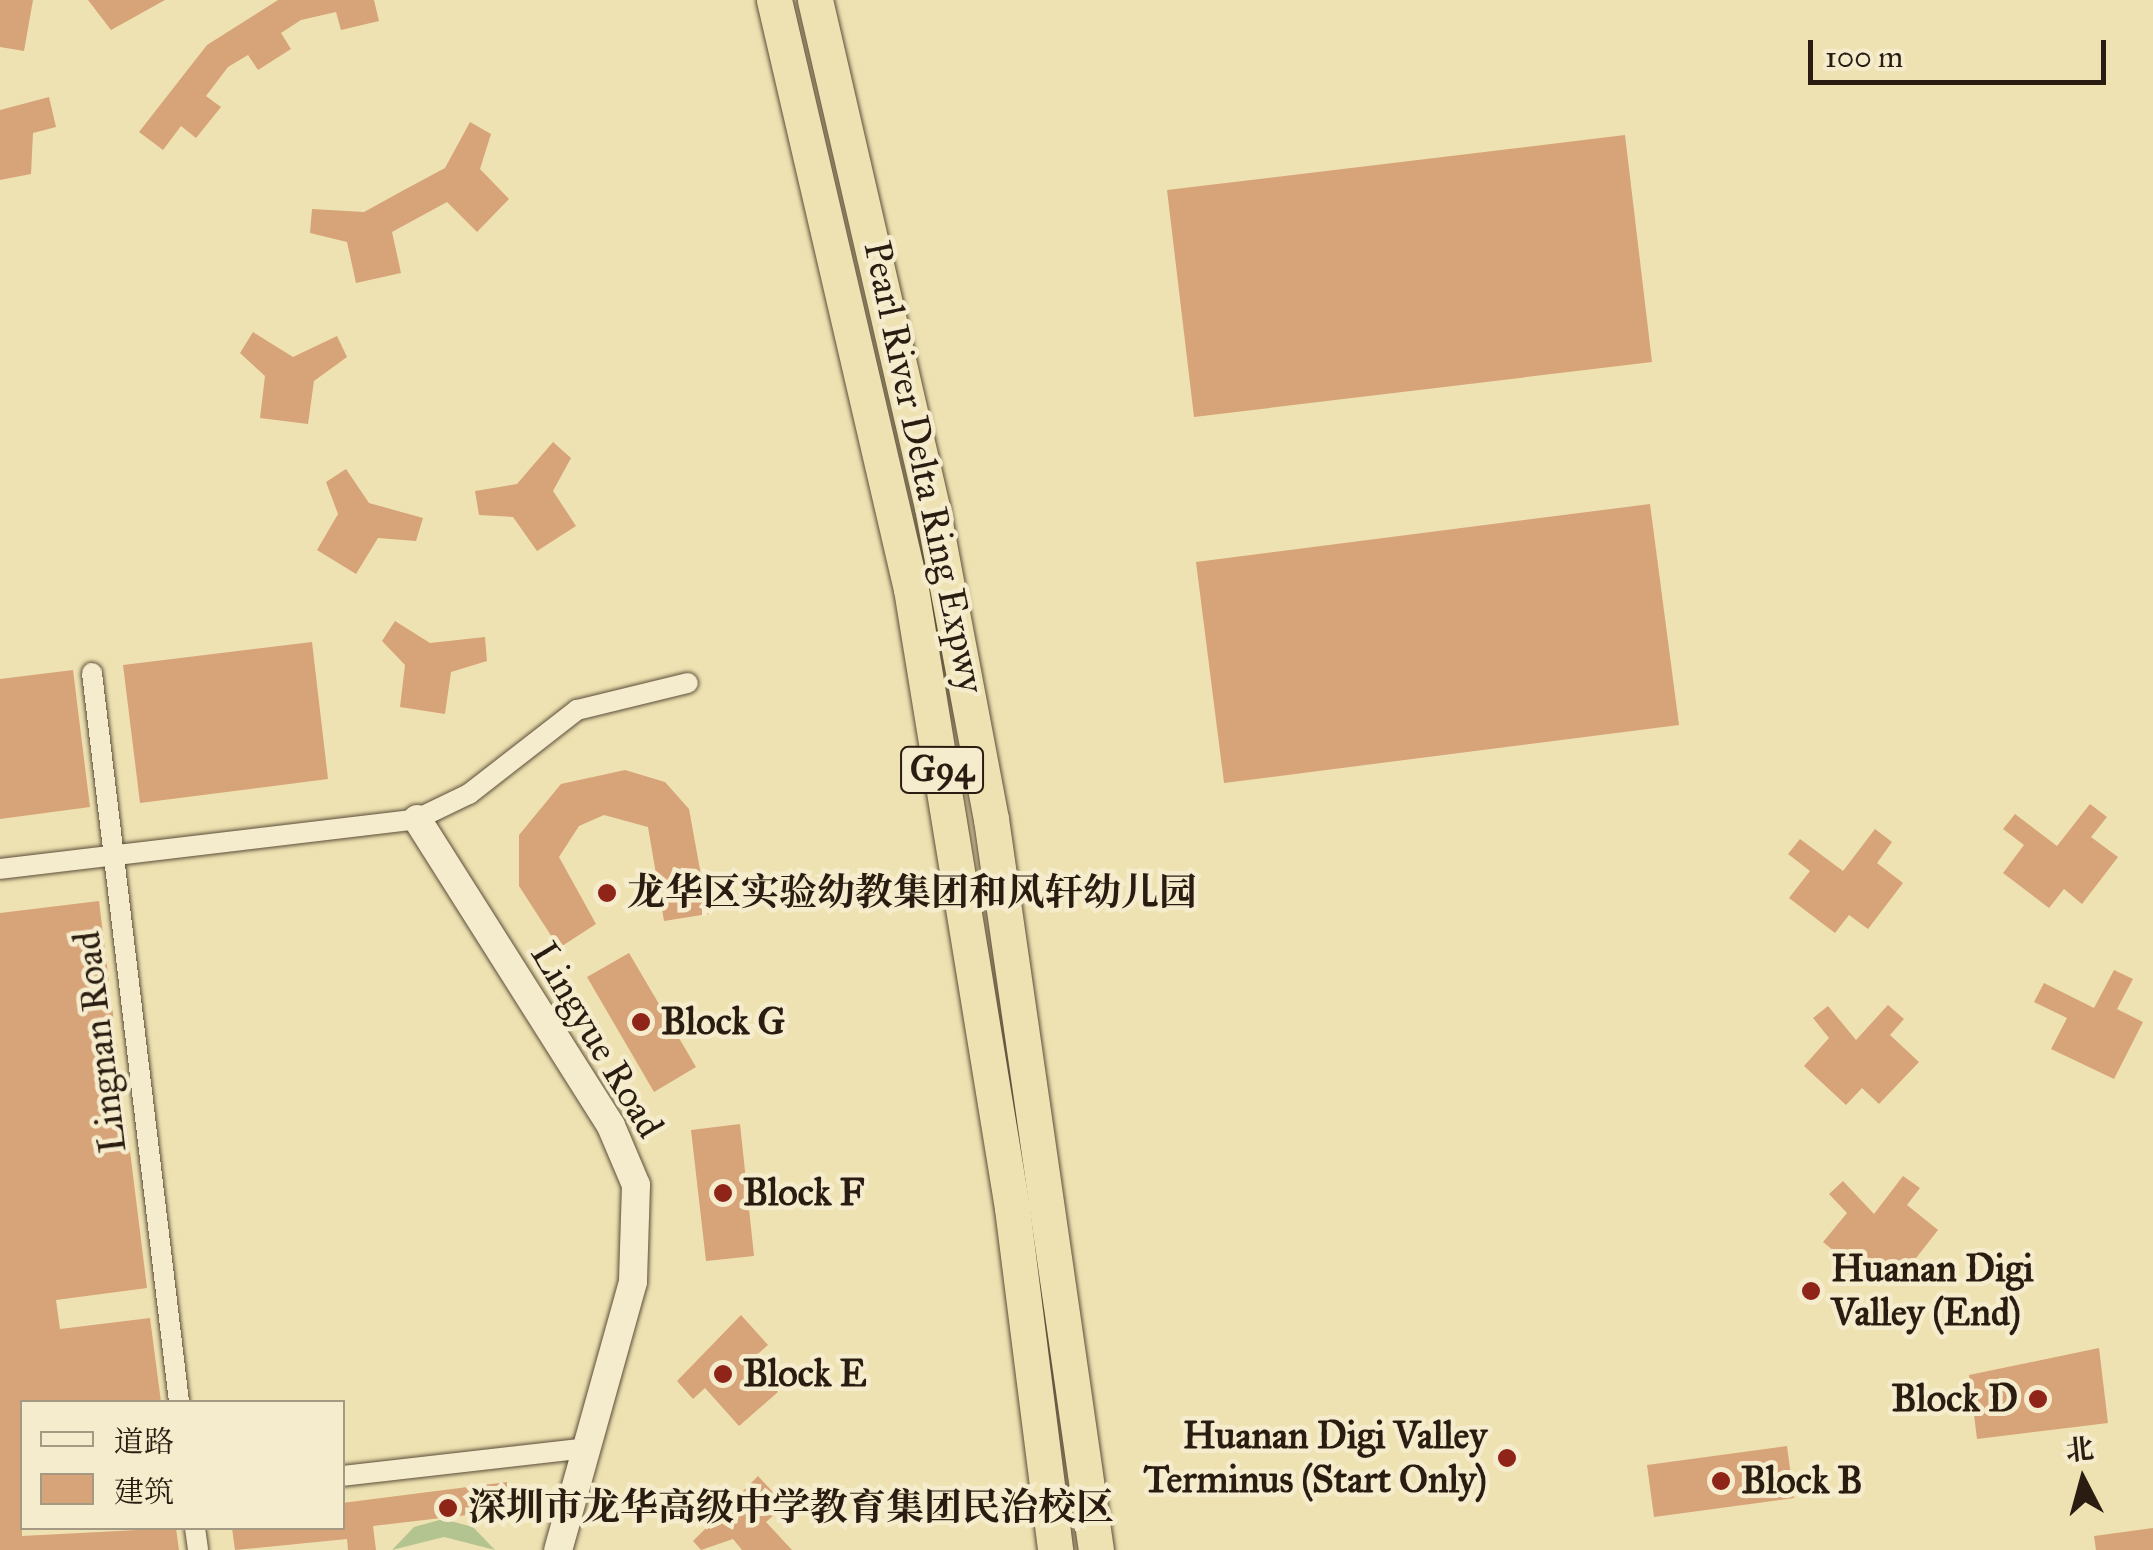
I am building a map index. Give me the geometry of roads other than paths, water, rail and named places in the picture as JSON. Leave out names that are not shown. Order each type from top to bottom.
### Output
[{"type":"highway","name":"Pearl River Delta Ring Expwy","points":[[816,0],[932,508],[991,820],[1096,1550]]},
{"type":"highway","name":"Pearl River Delta Ring Expwy","points":[[775,5],[911,588],[1012,1208],[1055,1550]]},
{"type":"street","name":"Lingnan Road","points":[[92,673],[180,1400]]},
{"type":"street","points":[[0,869],[112,852],[417,819],[469,794],[577,710],[688,683]]},
{"type":"street","name":"Lingyue Road","points":[[417,819],[611,1126],[636,1185],[640,1252],[558,1550]]},
{"type":"street","points":[[345,1476],[587,1448]]},
{"type":"place","name":"龙华区实验幼教集团和风轩幼儿园","points":[[607,893]]},
{"type":"place","name":"Block G","points":[[641,1022]]},
{"type":"place","name":"Block F","points":[[723,1193]]},
{"type":"place","name":"Huanan Digi Valley (End)","points":[[1811,1291]]},
{"type":"place","name":"Block E","points":[[723,1374]]},
{"type":"place","name":"Block D","points":[[2038,1399]]},
{"type":"place","name":"Huanan Digi Valley Terminus (Start Only)","points":[[1507,1458]]},
{"type":"place","name":"Block B","points":[[1721,1481]]},
{"type":"place","name":"深圳市龙华高级中学教育集团民治校区","points":[[448,1508]]}]
